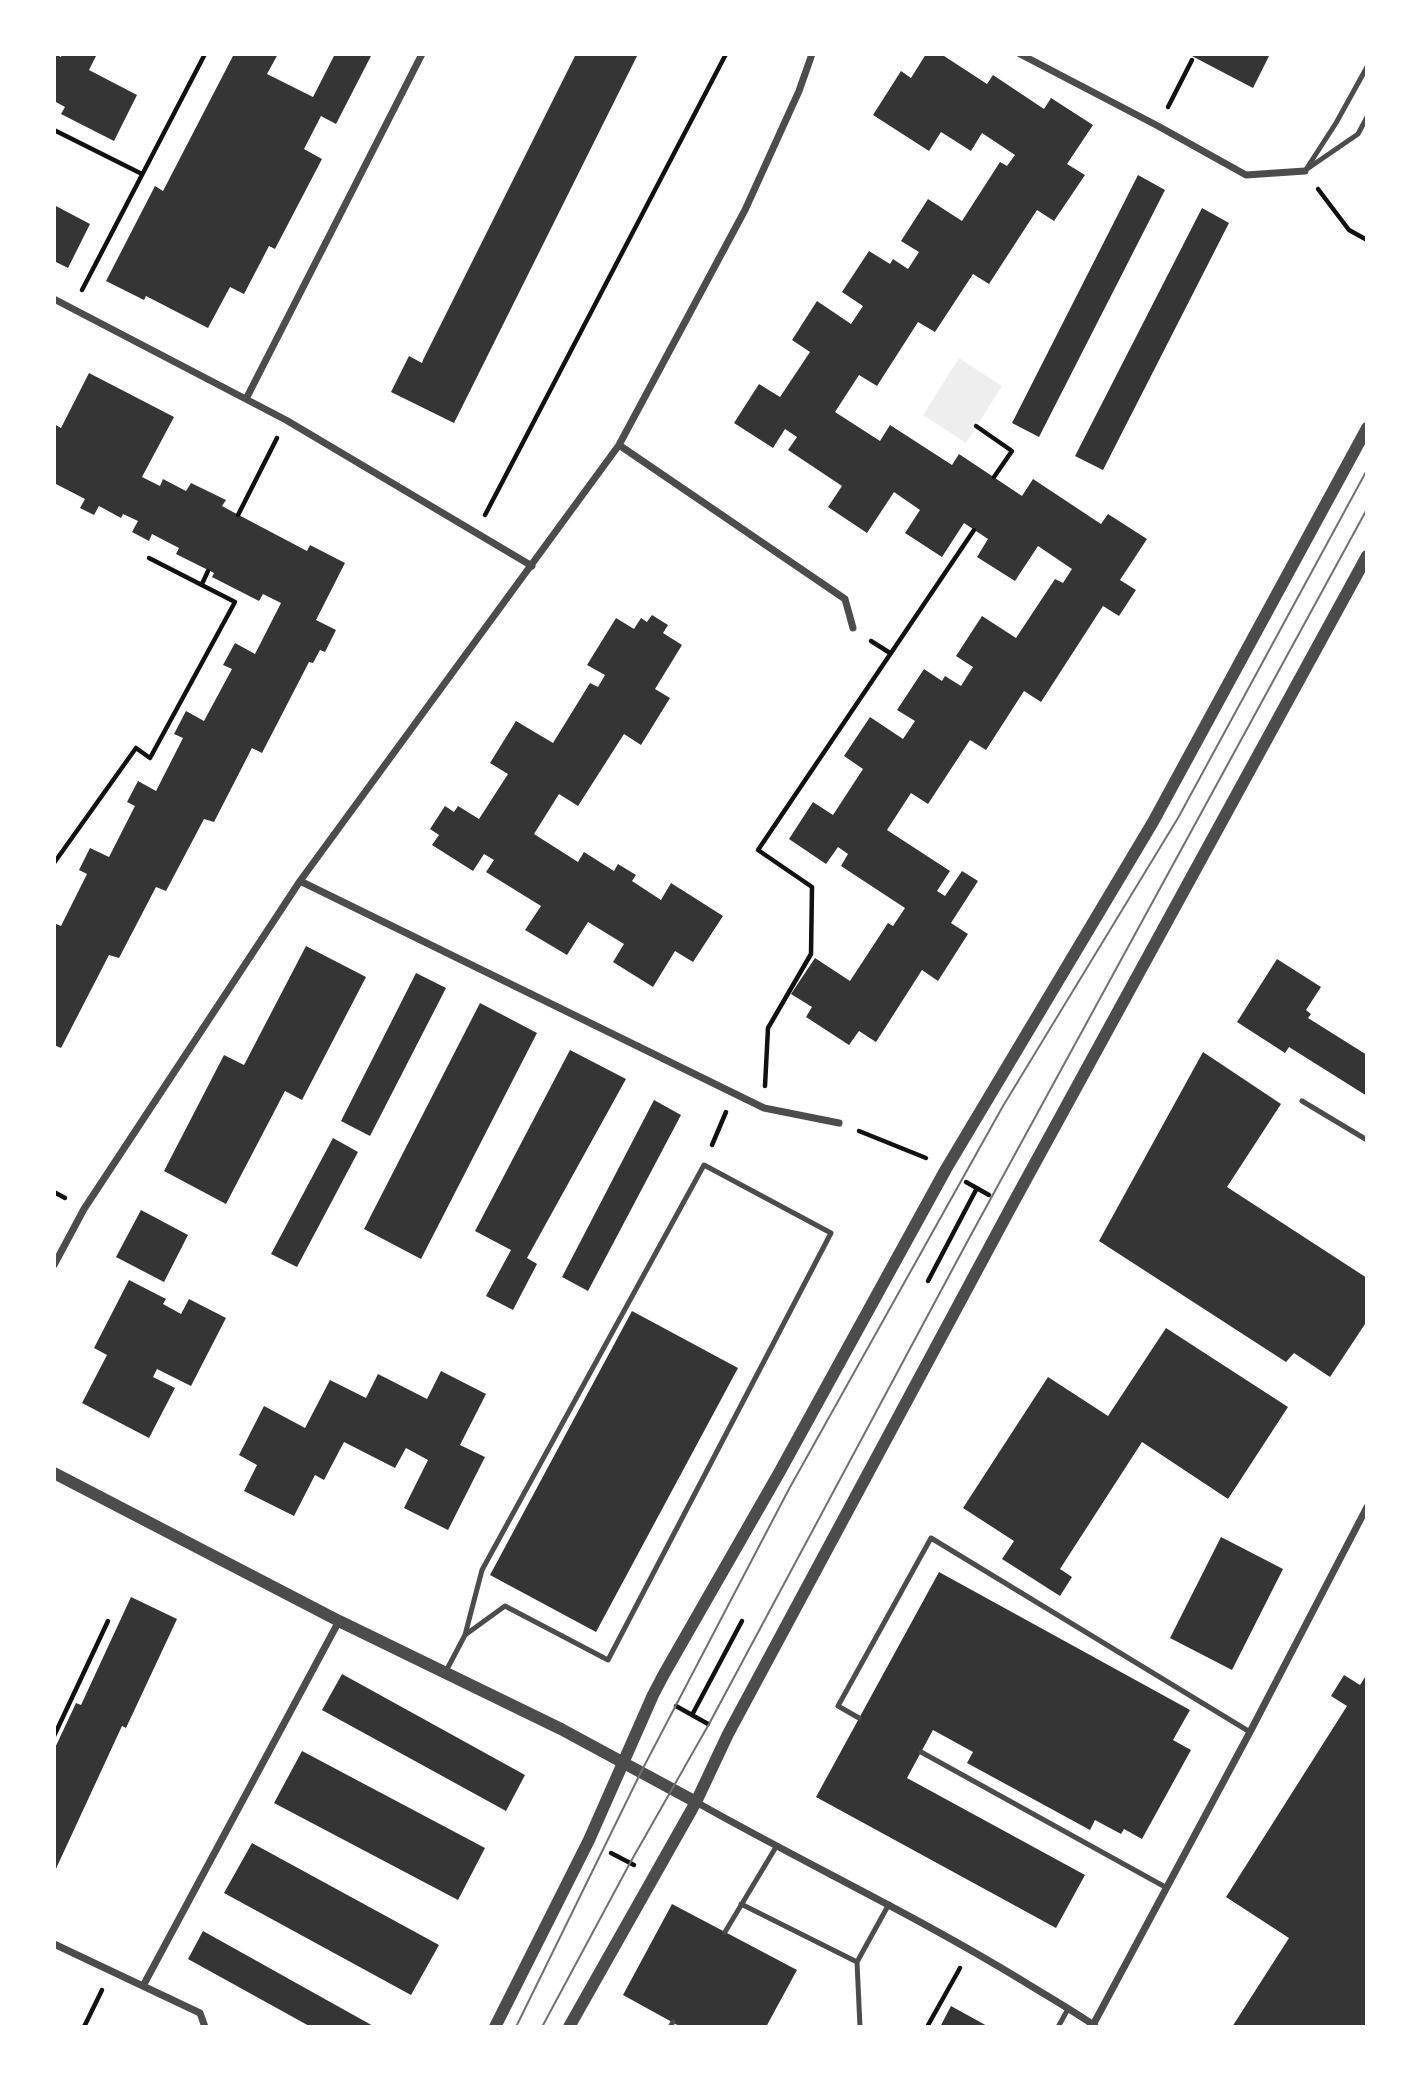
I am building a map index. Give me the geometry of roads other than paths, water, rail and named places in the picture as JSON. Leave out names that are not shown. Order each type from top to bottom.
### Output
[{"type":"street","points":[[246,399],[422,54]]},
{"type":"street","points":[[54,1265],[83,1209],[300,881],[619,445],[745,210],[799,91],[812,54]]},
{"type":"street","points":[[1020,54],[1246,175],[1305,171]]},
{"type":"street","points":[[54,299],[286,420],[532,566]]},
{"type":"street","points":[[495,2027],[589,1840],[664,1674],[779,1473],[946,1169],[1153,822],[1367,428]]},
{"type":"street","points":[[619,445],[845,599],[853,628]]},
{"type":"street","points":[[569,2027],[696,1802],[727,1734],[1367,556]]},
{"type":"street","points":[[300,881],[764,1108],[839,1123]]},
{"type":"street","points":[[54,1473],[338,1621],[561,1729],[970,1949],[1094,2026],[1367,1507]]},
{"type":"street","points":[[142,1986],[338,1621]]},
{"type":"street","points":[[54,1944],[200,2013],[205,2027]]},
{"type":"lane","points":[[1305,171],[1367,67]]},
{"type":"lane","points":[[1305,171],[1358,134],[1367,117]]},
{"type":"lane","points":[[1302,1101],[1367,1140]]},
{"type":"lane","points":[[445,1673],[465,1635],[482,1570],[704,1166],[831,1233],[607,1660],[505,1606],[465,1635]]},
{"type":"lane","points":[[859,1718],[838,1706],[931,1538],[1250,1732]]},
{"type":"lane","points":[[921,1752],[1167,1888]]},
{"type":"lane","points":[[725,1932],[776,1847]]},
{"type":"lane","points":[[741,1903],[857,1962]]},
{"type":"lane","points":[[860,2027],[857,1962],[889,1904]]},
{"type":"lane","points":[[1058,2027],[1068,2009]]},
{"type":"tram line","points":[[516,2027],[641,1772],[789,1489],[1003,1106],[1178,818],[1367,470]]},
{"type":"tram line","points":[[542,2027],[1367,509]]}]
